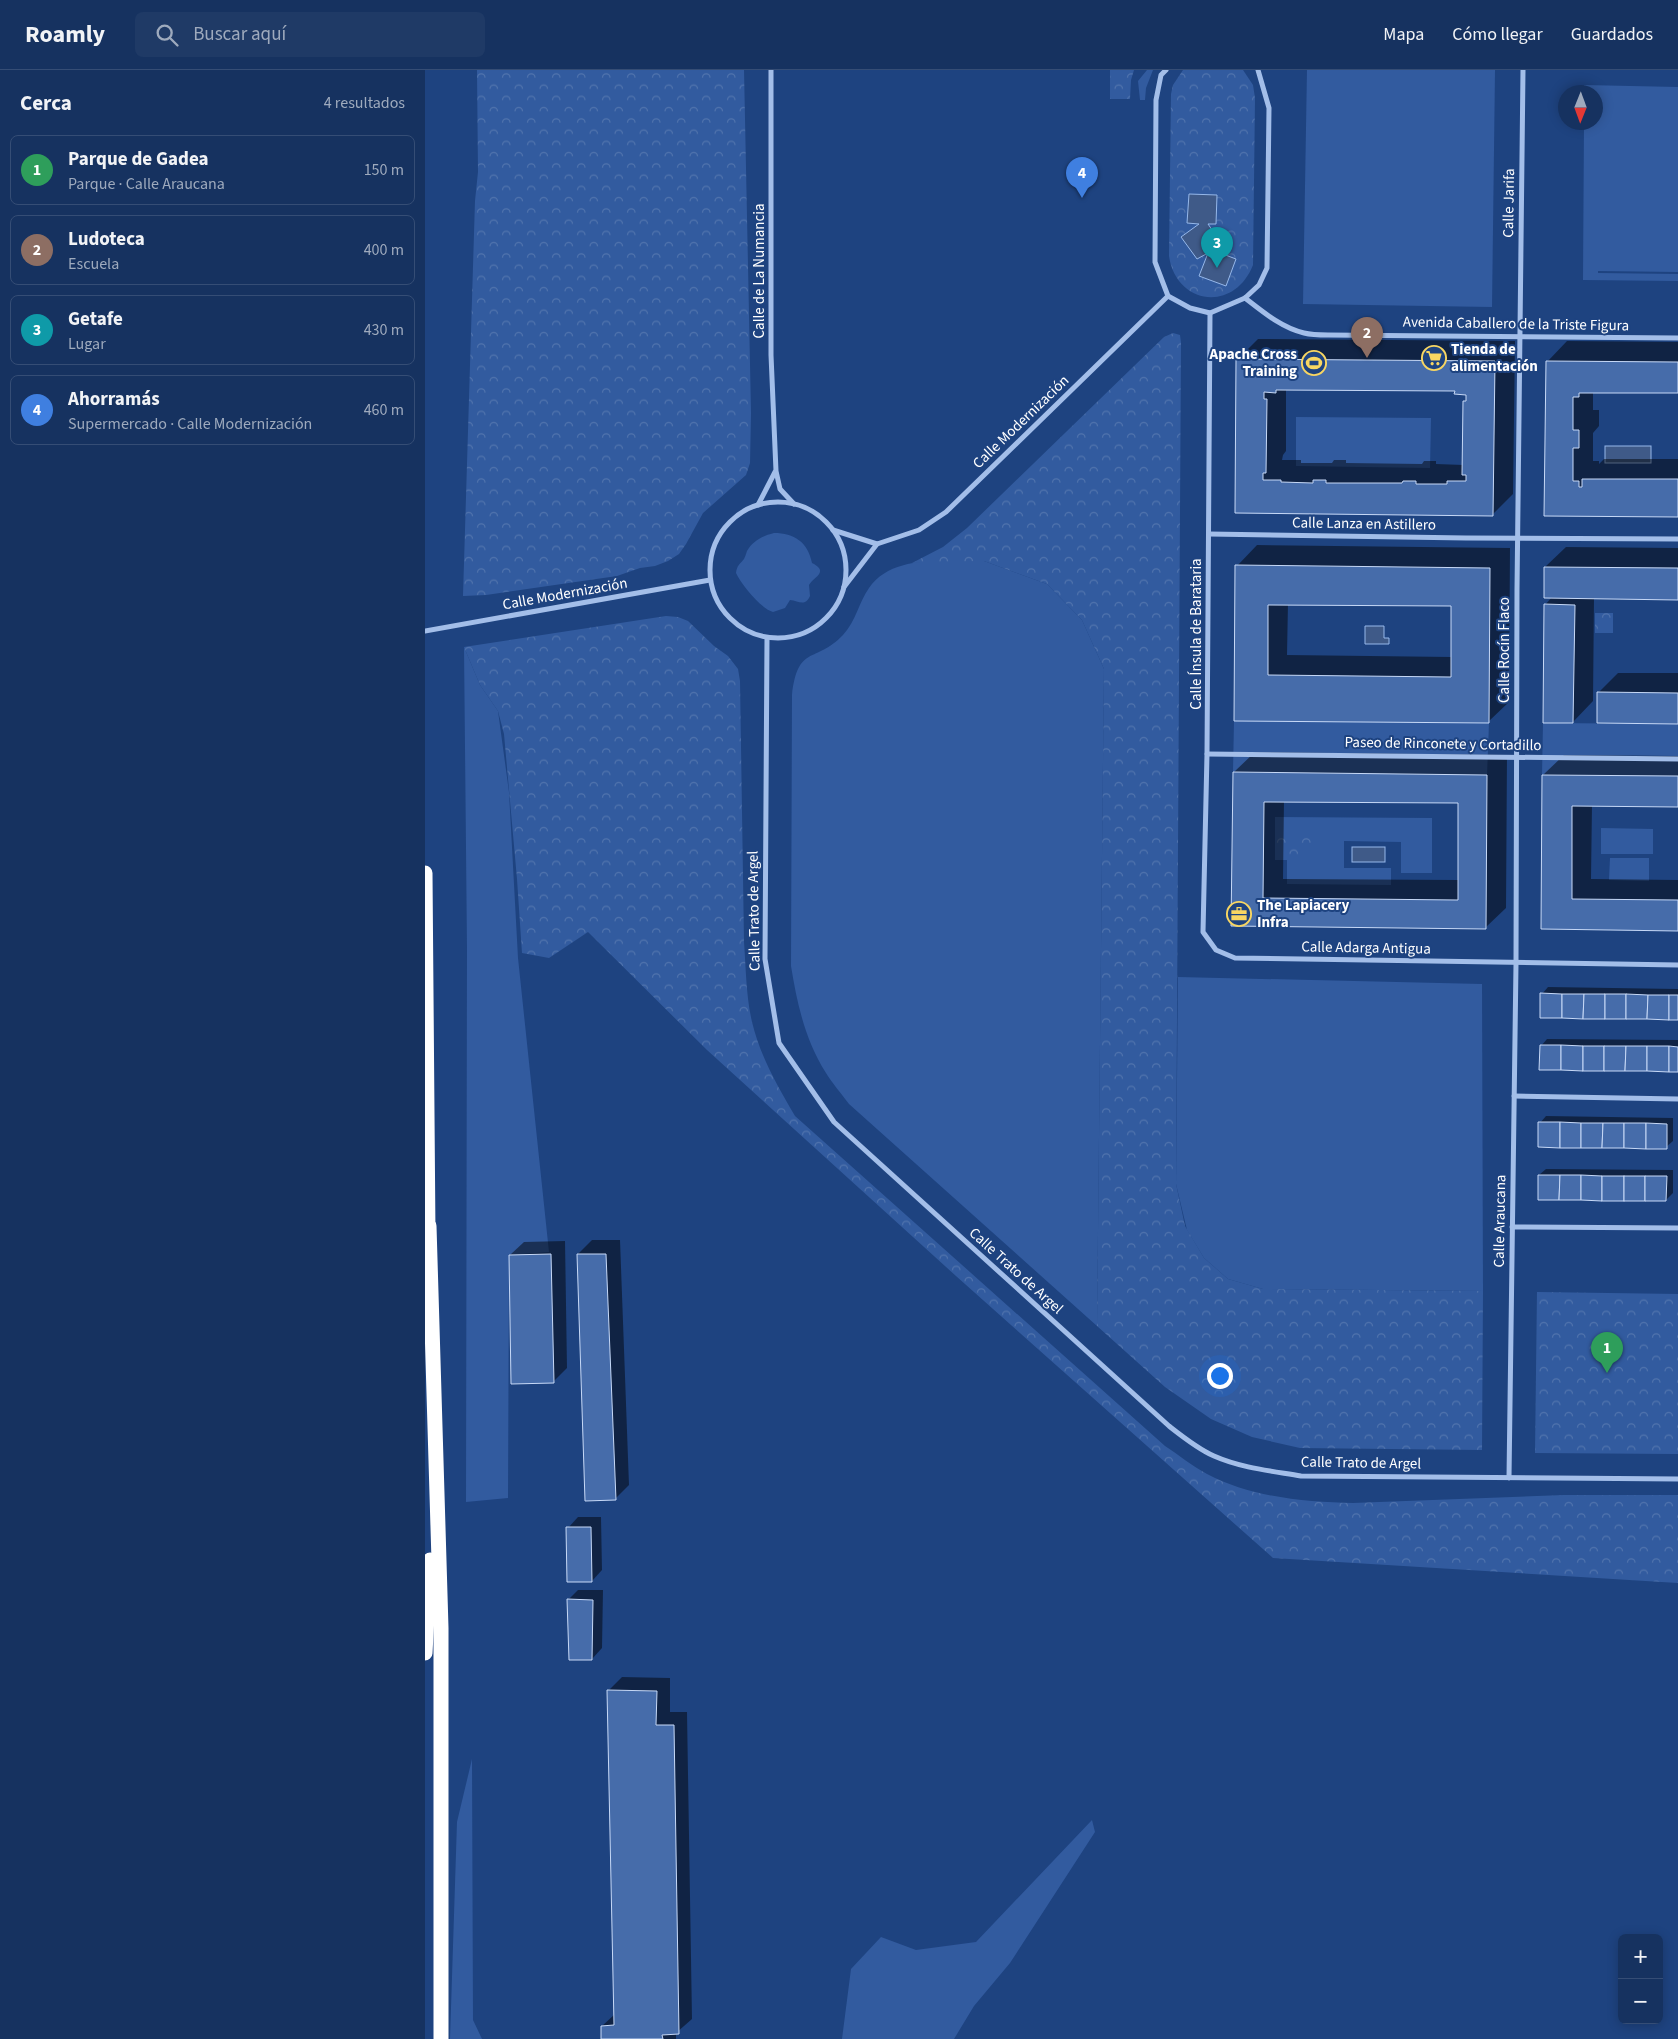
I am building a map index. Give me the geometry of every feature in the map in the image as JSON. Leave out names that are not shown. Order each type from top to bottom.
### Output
[{"type":"highway","points":[[425,873],[429,1226],[441,1628],[441,2039]]},
{"type":"highway","points":[[425,1276],[429,1226]]},
{"type":"highway","points":[[425,1653],[436,1441]]},
{"type":"street","name":"Calle de La Numancia","points":[[771,70],[771,355],[776,471],[780,490],[794,504]]},
{"type":"street","points":[[1166,70],[1161,75],[1156,100],[1155,262],[1168,296],[1190,308],[1210,313],[1245,298],[1259,285],[1267,268],[1269,108],[1258,70]]},
{"type":"street","name":"Calle Jarifa","points":[[1520,337],[1523,70]]},
{"type":"street","name":"Calle Modernización","points":[[877,544],[919,530],[947,512],[1168,296]]},
{"type":"street","name":"Avenida Caballero de la Triste Figura","points":[[1245,298],[1287,327],[1304,333],[1328,335],[1678,338]]},
{"type":"street","name":"Calle Ínsula de Barataria","points":[[1210,313],[1207,754],[1203,932],[1217,950]]},
{"type":"street","name":"Calle Rocín Flaco","points":[[1516,964],[1520,337]]},
{"type":"street","points":[[758,505],[776,471]]},
{"type":"street","points":[[776,502],[794,504],[816,514],[833,530],[841,544],[846,572],[844,587],[837,606],[824,621],[807,632],[787,638],[767,638],[746,632],[729,618],[716,601],[709,580],[710,560],[715,542],[726,526],[741,513],[758,505],[776,502]]},
{"type":"street","points":[[833,530],[877,544],[844,587]]},
{"type":"street","name":"Calle Lanza en Astillero","points":[[1209,534],[1678,539]]},
{"type":"street","name":"Calle Modernización","points":[[425,631],[709,580]]},
{"type":"street","name":"Calle Trato de Argel","points":[[767,638],[765,959],[779,1043],[834,1122],[1169,1426],[1195,1446],[1214,1456],[1254,1468],[1301,1476],[1678,1479]]},
{"type":"street","name":"Paseo de Rinconete y Cortadillo","points":[[1207,754],[1678,759]]},
{"type":"street","name":"Calle Adarga Antigua","points":[[1217,950],[1235,958],[1516,964],[1678,965]]},
{"type":"street","name":"Calle Araucana","points":[[1509,1478],[1516,964]]},
{"type":"street","points":[[1514,1096],[1678,1099]]},
{"type":"street","points":[[1512,1227],[1678,1228]]},
{"type":"green space","points":[[477,70],[744,70],[751,413],[750,463],[746,475],[703,513],[679,554],[655,566],[640,568],[617,576],[486,595],[463,596],[475,201],[478,172]]},
{"type":"green space","points":[[1110,70],[1134,70],[1131,80],[1130,99],[1110,99]]},
{"type":"green space","points":[[1147,70],[1153,70],[1146,88],[1145,100],[1140,100],[1138,81]]},
{"type":"green space","points":[[1183,70],[1243,70],[1253,85],[1255,98],[1253,265],[1244,280],[1233,291],[1220,296],[1206,297],[1194,293],[1182,285],[1174,272],[1169,256],[1171,94],[1173,85]]},
{"type":"green space","points":[[1307,70],[1495,70],[1492,307],[1303,304]]},
{"type":"green space","points":[[1603,85],[1678,87],[1678,272],[1598,271],[1598,273],[1678,274],[1678,281],[1583,280],[1584,130],[1603,130]]},
{"type":"green space","points":[[1173,333],[1180,335],[1181,343],[1176,1184],[1185,1226],[1204,1258],[1228,1279],[1263,1289],[1483,1291],[1482,1450],[1300,1448],[1252,1437],[1211,1419],[1165,1387],[1097,1326],[1104,669],[1082,620],[1047,584],[984,561],[912,563],[943,547],[967,528],[1164,337]]},
{"type":"green space","points":[[1296,417],[1431,418],[1430,468],[1296,466]]},
{"type":"green space","points":[[781,533],[799,540],[807,549],[812,563],[820,569],[820,572],[809,585],[810,596],[806,601],[790,600],[785,608],[773,612],[752,596],[736,573],[738,566],[752,544],[762,537]]},
{"type":"green space","points":[[984,561],[1047,584],[1082,620],[1104,669],[1097,1326],[849,1104],[828,1077],[807,1034],[799,1007],[791,966],[792,695],[799,668],[803,661],[833,644],[843,635],[851,624],[869,588],[879,577],[892,569],[906,564],[922,562]]},
{"type":"green space","points":[[1595,613],[1613,613],[1613,633],[1595,633]]},
{"type":"green space","points":[[666,616],[678,617],[688,621],[714,646],[728,656],[738,669],[740,681],[744,942],[749,1002],[755,1035],[776,1082],[795,1116],[1165,1446],[1207,1474],[1241,1488],[1278,1497],[1353,1503],[1564,1495],[1678,1495],[1678,1583],[1273,1558],[956,1276],[707,1050],[588,932],[549,958],[522,953],[504,734],[498,711],[480,685],[464,647]]},
{"type":"green space","points":[[464,647],[480,685],[498,711],[509,792],[518,958],[549,1252],[509,1255],[508,1498],[466,1502],[467,948]]},
{"type":"green space","points":[[1234,721],[1489,723],[1487,775],[1233,772]]},
{"type":"green space","points":[[1543,723],[1678,724],[1678,776],[1542,775]]},
{"type":"green space","points":[[1275,817],[1432,818],[1432,873],[1401,873],[1401,842],[1344,841],[1344,868],[1391,868],[1391,885],[1287,884],[1287,860],[1311,860],[1275,835]]},
{"type":"green space","points":[[1601,828],[1653,829],[1653,854],[1601,854]]},
{"type":"green space","points":[[1275,835],[1311,835],[1311,860],[1275,860]]},
{"type":"green space","points":[[1610,858],[1649,858],[1649,881],[1609,880]]},
{"type":"green space","points":[[1178,977],[1482,984],[1483,1291],[1263,1289],[1228,1279],[1204,1258],[1187,1230],[1176,1184]]},
{"type":"green space","points":[[1537,1292],[1678,1294],[1678,1454],[1535,1453]]},
{"type":"green space","points":[[472,1759],[473,2020],[482,2039],[450,2039],[457,1822]]},
{"type":"green space","points":[[1092,1820],[1095,1832],[1010,1963],[974,2006],[954,2039],[842,2039],[851,1969],[881,1937],[916,1950],[976,1942]]},
{"type":"shaded area","points":[[1189,194],[1217,195],[1216,224],[1208,224],[1221,243],[1212,250],[1236,259],[1226,286],[1199,276],[1208,253],[1197,259],[1181,237],[1199,224],[1187,223]]},
{"type":"shaded area","points":[[1605,446],[1651,446],[1651,463],[1605,463]]},
{"type":"shaded area","points":[[1365,626],[1384,626],[1384,638],[1389,638],[1389,644],[1365,644]]},
{"type":"shaded area","points":[[1352,847],[1385,847],[1385,862],[1352,862]]},
{"type":"building","points":[[1236,359],[1495,361],[1493,516],[1235,513]],"holes":[[[1276,390],[1455,391],[1454,394],[1466,395],[1466,401],[1463,401],[1462,475],[1466,475],[1466,481],[1447,481],[1447,484],[1416,484],[1416,481],[1403,481],[1402,483],[1326,483],[1326,480],[1313,480],[1313,483],[1263,480],[1263,473],[1266,473],[1267,399],[1264,399],[1264,392],[1276,393]]]},
{"type":"building","points":[[1546,361],[1678,362],[1678,393],[1579,393],[1579,397],[1573,397],[1573,430],[1579,430],[1579,448],[1573,448],[1573,481],[1579,481],[1579,487],[1582,487],[1582,479],[1678,479],[1678,517],[1544,516]]},
{"type":"building","points":[[1235,565],[1490,568],[1489,723],[1234,721]],"holes":[[[1268,605],[1451,606],[1451,677],[1268,675]]]},
{"type":"building","points":[[1544,567],[1678,568],[1678,600],[1544,598]]},
{"type":"building","points":[[1544,604],[1575,605],[1573,723],[1543,723]]},
{"type":"building","points":[[1597,692],[1678,693],[1678,724],[1597,723]]},
{"type":"building","points":[[1233,772],[1487,775],[1486,929],[1231,926]],"holes":[[[1264,802],[1458,803],[1458,900],[1263,898]]]},
{"type":"building","points":[[1542,775],[1678,776],[1678,807],[1572,806],[1572,899],[1678,900],[1678,931],[1541,929]]},
{"type":"building","points":[[1540,993],[1562,994],[1562,1018],[1540,1018]]},
{"type":"building","points":[[1562,994],[1584,994],[1583,1019],[1562,1018]]},
{"type":"building","points":[[1584,994],[1605,994],[1605,1019],[1583,1019]]},
{"type":"building","points":[[1605,994],[1626,994],[1626,1019],[1605,1019]]},
{"type":"building","points":[[1626,994],[1648,995],[1647,1019],[1626,1019]]},
{"type":"building","points":[[1648,995],[1669,995],[1669,1020],[1647,1019]]},
{"type":"building","points":[[1669,995],[1678,995],[1678,1020],[1669,1020]]},
{"type":"building","points":[[1540,1045],[1561,1045],[1561,1070],[1539,1070]]},
{"type":"building","points":[[1561,1045],[1583,1046],[1583,1071],[1561,1070]]},
{"type":"building","points":[[1583,1046],[1604,1046],[1604,1071],[1583,1071]]},
{"type":"building","points":[[1604,1046],[1626,1046],[1625,1071],[1604,1071]]},
{"type":"building","points":[[1626,1046],[1647,1046],[1647,1071],[1625,1071]]},
{"type":"building","points":[[1647,1046],[1669,1046],[1669,1072],[1647,1071]]},
{"type":"building","points":[[1669,1046],[1678,1047],[1678,1072],[1669,1072]]},
{"type":"building","points":[[1538,1122],[1560,1122],[1560,1148],[1538,1147]]},
{"type":"building","points":[[1560,1122],[1581,1123],[1581,1148],[1560,1148]]},
{"type":"building","points":[[1581,1123],[1603,1123],[1602,1148],[1581,1148]]},
{"type":"building","points":[[1603,1123],[1624,1123],[1624,1148],[1602,1148]]},
{"type":"building","points":[[1624,1123],[1646,1123],[1646,1149],[1624,1148]]},
{"type":"building","points":[[1646,1123],[1667,1124],[1667,1149],[1646,1149]]},
{"type":"building","points":[[1538,1175],[1560,1175],[1559,1200],[1538,1200]]},
{"type":"building","points":[[1560,1175],[1581,1175],[1581,1200],[1559,1200]]},
{"type":"building","points":[[1581,1175],[1602,1176],[1602,1201],[1581,1200]]},
{"type":"building","points":[[1602,1176],[1624,1176],[1624,1201],[1602,1201]]},
{"type":"building","points":[[1624,1176],[1645,1176],[1645,1201],[1624,1201]]},
{"type":"building","points":[[1645,1176],[1667,1176],[1666,1201],[1645,1201]]},
{"type":"building","points":[[551,1254],[554,1383],[511,1384],[509,1255]]},
{"type":"building","points":[[577,1254],[606,1254],[616,1500],[585,1501]]},
{"type":"building","points":[[566,1527],[591,1527],[592,1582],[567,1582]]},
{"type":"building","points":[[567,1599],[593,1600],[592,1660],[569,1660]]},
{"type":"building","points":[[607,1690],[657,1691],[656,1725],[674,1725],[679,2034],[662,2035],[663,2039],[601,2039],[601,2026],[614,2025]]},
{"type":"place","name":"Ahorramás","points":[[1082,198]]},
{"type":"place","name":"Getafe","points":[[1217,268]]},
{"type":"place","name":"Ludoteca","points":[[1367,358]]},
{"type":"place","name":"Tienda de alimentación","points":[[1434,358]]},
{"type":"place","name":"Apache Cross Training","points":[[1314,363]]},
{"type":"place","name":"The Lapiacery Infra","points":[[1239,914]]},
{"type":"place","name":"Parque de Gadea","points":[[1607,1373]]}]
